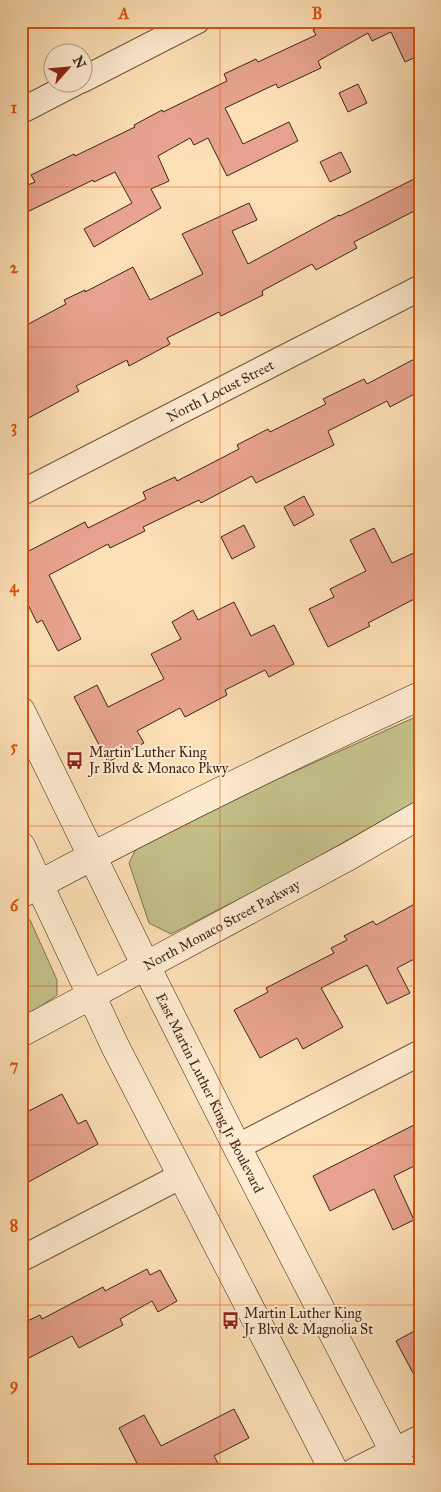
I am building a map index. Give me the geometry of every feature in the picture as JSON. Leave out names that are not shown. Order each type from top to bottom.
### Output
[{"type":"main road","points":[[30,889],[92,855],[303,750],[420,696]]},
{"type":"main road","name":"East Martin Luther King Jr Boulevard","points":[[21,711],[237,1147],[399,1461]]},
{"type":"main road","name":"North Monaco Street Parkway","points":[[21,1033],[420,816]]},
{"type":"main road","points":[[21,846],[30,889],[91,996],[116,1048],[172,1181],[334,1471]]},
{"type":"street","points":[[92,75],[197,21]]},
{"type":"street","points":[[21,111],[58,92]]},
{"type":"street","name":"North Locust Street","points":[[21,493],[420,288]]},
{"type":"street","points":[[237,1147],[420,1053]]},
{"type":"street","points":[[21,1259],[172,1181]]},
{"type":"street","points":[[354,1471],[399,1461],[420,1438]]},
{"type":"shaded area","points":[[420,715],[420,799],[288,874],[171,934],[149,923],[129,863],[140,841]]},
{"type":"shaded area","points":[[21,917],[30,920],[57,980],[57,995],[21,1018]]},
{"type":"building","points":[[329,21],[416,21],[420,30],[420,55],[405,62],[391,32],[372,41],[368,33],[318,61],[321,68],[278,88],[276,84],[225,108],[243,144],[289,122],[298,141],[227,176],[208,138],[194,145],[190,138],[158,156],[169,181],[151,189],[161,208],[94,247],[84,229],[132,203],[115,172],[94,182],[93,180],[21,215],[21,188],[35,182],[31,175],[135,127],[134,125],[162,110],[163,112],[227,81],[224,74],[256,59],[258,62],[316,35],[313,30]]},
{"type":"building","points":[[358,84],[367,103],[348,112],[339,93]]},
{"type":"building","points":[[341,152],[351,172],[330,182],[320,162]]},
{"type":"building","points":[[420,176],[420,208],[354,242],[357,248],[316,270],[312,264],[262,291],[263,295],[221,316],[219,312],[167,338],[170,344],[129,366],[127,360],[76,386],[79,391],[21,422],[21,328],[66,304],[64,300],[85,290],[85,292],[133,267],[150,300],[203,274],[182,234],[249,203],[257,220],[232,231],[248,264],[339,215]]},
{"type":"building","points":[[420,356],[420,391],[390,407],[387,401],[328,431],[334,445],[256,483],[252,476],[201,503],[199,500],[143,527],[145,531],[110,548],[108,544],[49,575],[81,639],[58,651],[42,620],[37,623],[21,590],[21,555],[85,522],[88,528],[146,499],[143,492],[175,477],[177,481],[239,449],[237,445],[268,429],[270,432],[326,404],[323,399],[364,379],[367,384]]},
{"type":"building","points":[[304,496],[314,515],[294,526],[284,507]]},
{"type":"building","points":[[244,525],[255,547],[232,559],[221,537]]},
{"type":"building","points":[[374,528],[392,563],[420,550],[420,596],[368,623],[370,626],[328,647],[309,609],[334,597],[330,589],[366,571],[350,540]]},
{"type":"building","points":[[234,602],[251,636],[274,625],[294,664],[269,677],[265,670],[225,690],[227,695],[185,717],[180,708],[137,731],[144,743],[108,762],[74,697],[97,685],[108,707],[164,679],[151,654],[181,639],[172,622],[193,610],[198,620]]},
{"type":"building","points":[[420,901],[420,956],[397,968],[410,993],[387,1004],[367,965],[321,988],[343,1027],[303,1049],[297,1038],[260,1058],[234,1010],[268,992],[266,988],[334,953],[331,948],[347,940],[344,936],[373,921],[376,925]]},
{"type":"building","points":[[62,1094],[78,1124],[86,1120],[98,1144],[21,1186],[21,1115]]},
{"type":"building","points":[[420,1122],[420,1163],[394,1176],[414,1220],[393,1230],[374,1189],[330,1211],[313,1176]]},
{"type":"building","points":[[147,1269],[150,1275],[160,1270],[177,1301],[158,1312],[152,1301],[120,1319],[123,1325],[79,1348],[72,1336],[21,1362],[21,1324],[40,1315],[42,1319],[103,1287],[105,1291]]},
{"type":"building","points":[[420,1328],[420,1386],[396,1341]]},
{"type":"building","points":[[234,1409],[249,1438],[214,1456],[219,1465],[207,1471],[141,1471],[119,1428],[144,1415],[161,1446]]},
{"type":"place","name":"Martin Luther King Jr Blvd & Monaco Pkwy","points":[[75,760]]},
{"type":"place","name":"Martin Luther King Jr Blvd & Magnolia St","points":[[230,1321]]}]
